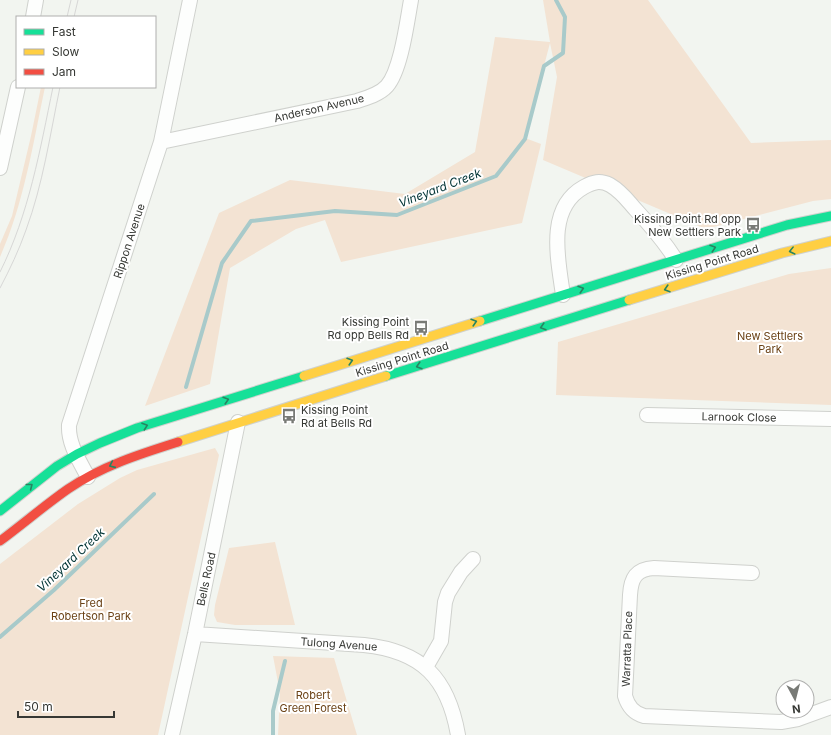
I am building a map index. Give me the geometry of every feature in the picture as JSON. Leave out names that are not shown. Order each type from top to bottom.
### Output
[{"type":"main road","name":"Kissing Point Road","points":[[0,510],[41,477],[76,454],[116,436],[189,411],[787,225],[831,216]]},
{"type":"main road","name":"Kissing Point Road","points":[[0,541],[50,502],[88,477],[125,459],[238,422],[775,255],[831,241]]},
{"type":"street","points":[[33,16],[36,0]]},
{"type":"street","name":"Rippon Avenue","points":[[88,477],[70,441],[68,434],[69,425],[161,142],[190,0]]},
{"type":"street","name":"Anderson Avenue","points":[[161,142],[357,101],[373,96],[387,86],[395,74],[411,0]]},
{"type":"street","points":[[0,168],[18,88]]},
{"type":"street","points":[[563,295],[557,251],[559,219],[565,204],[577,190],[593,182],[608,184],[622,193],[661,237],[676,260]]},
{"type":"street","name":"Larnook Close","points":[[647,414],[831,419]]},
{"type":"street","name":"Bells Road","points":[[172,735],[195,634],[238,422]]},
{"type":"street","points":[[426,667],[441,642],[445,602],[448,593],[461,572],[473,559]]},
{"type":"street","name":"Warratta Place","points":[[752,573],[654,568],[642,570],[636,574],[632,580],[629,603],[626,696],[630,707],[633,711],[644,716],[781,722],[798,719],[831,707]]},
{"type":"street","name":"Tulong Avenue","points":[[195,634],[380,647],[404,654],[426,667],[435,677],[448,699],[453,712],[458,735]]},
{"type":"green space","points":[[543,0],[648,0],[751,143],[831,140],[831,199],[813,201],[706,229],[543,160],[557,77],[550,43],[525,138],[541,144],[522,223],[341,262],[325,220],[296,229],[230,268],[210,384],[145,406],[219,213],[290,180],[405,194],[475,152],[495,37],[550,42]]},
{"type":"green space","points":[[41,88],[45,88],[22,195],[0,257],[0,244],[12,216]]},
{"type":"green space","name":"New Settlers Park","points":[[831,268],[831,405],[556,395],[558,342],[789,274]]},
{"type":"green space","name":"Fred Robertson Park","points":[[215,448],[219,455],[158,735],[0,735],[0,564],[78,504],[120,478],[137,470]]},
{"type":"green space","points":[[275,542],[295,625],[235,625],[217,622],[214,615],[215,605],[229,548]]},
{"type":"green space","name":"Robert Green Forest","points":[[273,656],[334,658],[357,735],[278,735],[280,693]]},
{"type":"waterway","name":"Vineyard Creek","points":[[186,387],[222,263],[251,221],[335,211],[397,215],[496,176],[525,139],[544,66],[563,53],[565,17],[556,0]]},
{"type":"waterway","name":"Vineyard Creek","points":[[0,637],[54,590],[154,494]]},
{"type":"waterway","points":[[273,735],[273,711],[285,661]]},
{"type":"tram line","points":[[67,16],[71,0]]},
{"type":"tram line","points":[[74,16],[78,0]]},
{"type":"tram line","points":[[0,272],[19,227],[26,205],[38,158],[53,88]]},
{"type":"tram line","points":[[0,288],[11,267],[32,213],[46,159],[60,88]]},
{"type":"traffic: fast","points":[[480,321],[787,225],[831,216]]},
{"type":"traffic: fast","points":[[386,376],[629,300]]},
{"type":"traffic: fast","points":[[0,511],[57,466],[100,443],[137,428],[304,376]]},
{"type":"traffic: slow","points":[[629,300],[782,253],[831,241]]},
{"type":"traffic: slow","points":[[304,376],[480,321]]},
{"type":"traffic: slow","points":[[178,442],[386,376]]},
{"type":"traffic: jam","points":[[0,541],[59,495],[81,481],[122,461],[178,442]]},
{"type":"place","name":"Kissing Point Rd opp New Settlers Park","points":[[753,225]]},
{"type":"place","name":"Kissing Point Rd opp Bells Rd","points":[[421,328]]},
{"type":"place","name":"Kissing Point Rd at Bells Rd","points":[[289,416]]}]
